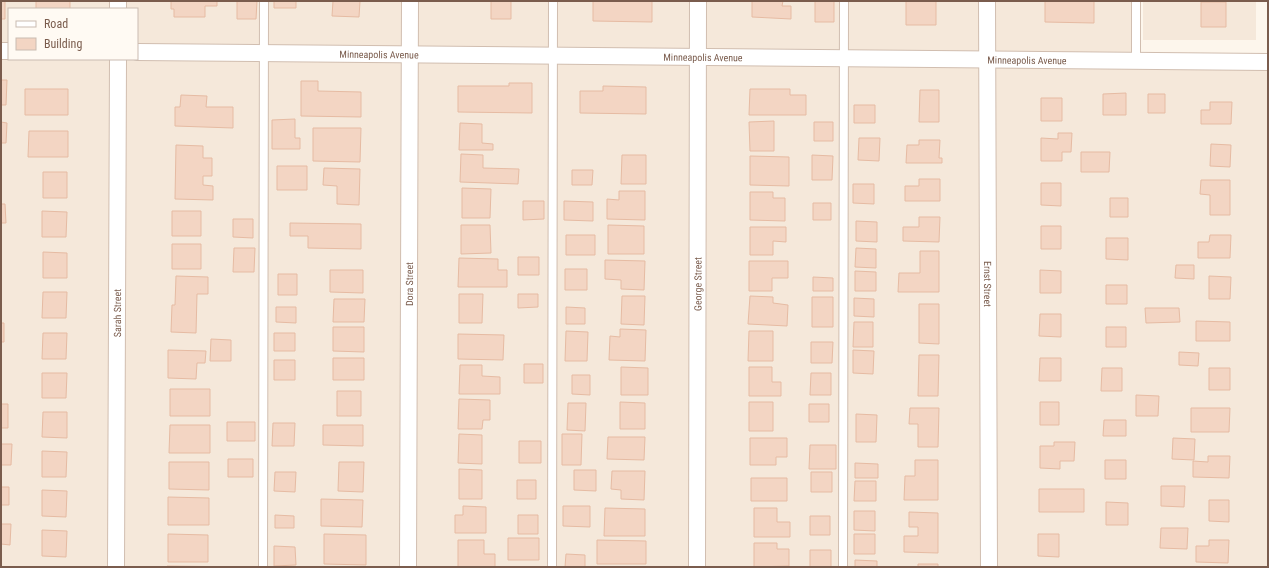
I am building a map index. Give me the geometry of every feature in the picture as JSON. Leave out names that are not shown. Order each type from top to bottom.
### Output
[{"type":"street","name":"Dora Street","points":[[408,567],[410,1]]},
{"type":"street","name":"George Street","points":[[696,567],[698,1]]},
{"type":"street","name":"Ernst Street","points":[[986,1],[989,567]]},
{"type":"street","name":"Minneapolis Avenue","points":[[138,52],[1268,62]]},
{"type":"street","name":"Sarah Street","points":[[116,567],[118,60]]},
{"type":"lane","points":[[263,567],[264,1]]},
{"type":"lane","points":[[552,567],[553,1]]},
{"type":"lane","points":[[843,567],[844,1]]},
{"type":"lane","points":[[1136,1],[1136,60]]},
{"type":"shaded area","points":[[1,1],[1131,1],[1131,55],[1268,55],[1268,567],[1,567]]},
{"type":"shaded area","points":[[1143,1],[1256,1],[1256,40],[1143,40]]},
{"type":"building","points":[[1,1],[5,1],[5,19],[1,19]]},
{"type":"building","points":[[36,1],[70,1],[70,8],[36,8]]},
{"type":"building","points":[[171,1],[217,1],[217,6],[205,6],[205,17],[174,17],[174,9],[171,9]]},
{"type":"building","points":[[237,1],[257,1],[256,19],[237,19]]},
{"type":"building","points":[[274,1],[296,1],[296,8],[274,8]]},
{"type":"building","points":[[333,1],[360,1],[359,17],[332,16]]},
{"type":"building","points":[[491,1],[511,1],[511,19],[491,19]]},
{"type":"building","points":[[593,1],[652,1],[652,22],[593,21]]},
{"type":"building","points":[[752,1],[783,1],[782,6],[791,6],[791,19],[752,17]]},
{"type":"building","points":[[815,1],[834,1],[834,22],[815,22]]},
{"type":"building","points":[[906,1],[936,1],[936,25],[906,25]]},
{"type":"building","points":[[1045,1],[1094,1],[1094,23],[1045,22]]},
{"type":"building","points":[[1201,2],[1226,2],[1226,27],[1201,27]]},
{"type":"building","points":[[1,80],[7,80],[6,105],[1,105]]},
{"type":"building","points":[[301,81],[318,81],[318,91],[361,92],[361,117],[301,116]]},
{"type":"building","points":[[509,83],[532,83],[532,113],[458,112],[458,86],[509,86]]},
{"type":"building","points":[[603,86],[646,87],[646,114],[580,113],[580,91],[603,91]]},
{"type":"building","points":[[25,89],[68,89],[68,115],[25,115]]},
{"type":"building","points":[[750,89],[790,89],[790,95],[806,95],[806,115],[749,115]]},
{"type":"building","points":[[920,90],[939,90],[939,122],[919,122]]},
{"type":"building","points":[[1126,93],[1126,115],[1103,115],[1103,94]]},
{"type":"building","points":[[1148,94],[1165,94],[1165,113],[1148,113]]},
{"type":"building","points":[[181,95],[207,96],[206,107],[233,107],[233,128],[175,126],[175,107],[180,107]]},
{"type":"building","points":[[1041,98],[1062,98],[1062,121],[1041,121]]},
{"type":"building","points":[[1210,102],[1232,102],[1231,124],[1201,124],[1201,110],[1210,110]]},
{"type":"building","points":[[854,105],[875,105],[875,123],[854,123]]},
{"type":"building","points":[[295,119],[295,138],[300,138],[300,149],[272,149],[272,120]]},
{"type":"building","points":[[774,121],[774,151],[750,151],[749,122]]},
{"type":"building","points":[[1,122],[7,123],[6,143],[1,143]]},
{"type":"building","points":[[814,122],[833,122],[833,141],[814,141]]},
{"type":"building","points":[[460,123],[482,124],[482,143],[493,144],[493,150],[459,150]]},
{"type":"building","points":[[313,128],[361,128],[360,162],[313,161]]},
{"type":"building","points":[[29,131],[68,131],[68,157],[28,157]]},
{"type":"building","points":[[1058,133],[1072,133],[1071,152],[1062,152],[1062,161],[1041,161],[1041,138],[1058,139]]},
{"type":"building","points":[[859,138],[880,138],[879,161],[858,160]]},
{"type":"building","points":[[919,140],[940,140],[939,158],[942,158],[942,163],[906,163],[907,145],[919,145]]},
{"type":"building","points":[[1211,144],[1231,145],[1230,167],[1210,166]]},
{"type":"building","points":[[176,145],[203,146],[203,158],[212,158],[212,176],[203,176],[203,185],[213,186],[213,200],[175,199]]},
{"type":"building","points":[[1081,152],[1110,152],[1109,172],[1081,172]]},
{"type":"building","points":[[461,154],[483,155],[483,168],[519,169],[518,184],[460,182]]},
{"type":"building","points":[[622,155],[646,155],[646,184],[621,184]]},
{"type":"building","points":[[812,155],[833,156],[832,180],[812,180]]},
{"type":"building","points":[[750,156],[789,157],[789,186],[750,185]]},
{"type":"building","points":[[277,166],[307,166],[307,190],[277,190]]},
{"type":"building","points":[[324,168],[360,169],[359,205],[337,204],[337,186],[323,185]]},
{"type":"building","points":[[572,170],[593,170],[592,185],[572,185]]},
{"type":"building","points":[[43,172],[67,172],[67,198],[43,198]]},
{"type":"building","points":[[919,179],[940,179],[940,201],[905,201],[905,186],[919,186]]},
{"type":"building","points":[[1201,180],[1230,180],[1230,215],[1210,215],[1210,195],[1200,194]]},
{"type":"building","points":[[1041,183],[1061,183],[1061,206],[1041,205]]},
{"type":"building","points":[[853,184],[874,184],[874,204],[853,203]]},
{"type":"building","points":[[462,188],[491,189],[490,218],[462,218]]},
{"type":"building","points":[[619,191],[645,191],[645,220],[607,219],[607,199],[619,200]]},
{"type":"building","points":[[750,192],[773,192],[773,198],[785,198],[785,221],[750,220]]},
{"type":"building","points":[[1110,198],[1128,198],[1128,217],[1110,217]]},
{"type":"building","points":[[523,201],[544,201],[544,219],[523,220]]},
{"type":"building","points":[[564,201],[593,202],[593,221],[564,220]]},
{"type":"building","points":[[813,203],[831,203],[831,220],[813,220]]},
{"type":"building","points":[[1,204],[5,204],[6,223],[1,223]]},
{"type":"building","points":[[42,211],[67,212],[66,237],[42,237]]},
{"type":"building","points":[[172,211],[201,211],[201,236],[172,236]]},
{"type":"building","points":[[919,217],[940,217],[939,242],[903,241],[903,227],[919,227]]},
{"type":"building","points":[[233,219],[253,219],[253,238],[233,237]]},
{"type":"building","points":[[856,221],[877,222],[877,242],[856,241]]},
{"type":"building","points":[[290,223],[361,224],[361,249],[308,248],[308,236],[290,236]]},
{"type":"building","points":[[461,225],[490,225],[491,253],[461,254]]},
{"type":"building","points":[[608,225],[644,226],[644,254],[608,254]]},
{"type":"building","points":[[1041,226],[1061,226],[1061,249],[1041,249]]},
{"type":"building","points":[[750,227],[786,227],[786,242],[773,241],[773,255],[750,255]]},
{"type":"building","points":[[566,235],[595,235],[595,255],[566,255]]},
{"type":"building","points":[[1210,235],[1231,235],[1230,258],[1198,258],[1198,242],[1209,242]]},
{"type":"building","points":[[1106,238],[1128,238],[1128,260],[1106,259]]},
{"type":"building","points":[[172,244],[201,244],[201,269],[172,269]]},
{"type":"building","points":[[234,248],[255,248],[254,272],[233,272]]},
{"type":"building","points":[[856,248],[876,249],[876,268],[855,267]]},
{"type":"building","points":[[920,251],[939,251],[939,292],[898,292],[899,273],[920,273]]},
{"type":"building","points":[[43,252],[67,253],[67,278],[43,278]]},
{"type":"building","points":[[518,257],[539,257],[539,275],[518,275]]},
{"type":"building","points":[[459,258],[498,259],[498,270],[507,270],[507,287],[458,287]]},
{"type":"building","points":[[605,260],[645,261],[644,290],[621,289],[621,280],[605,279]]},
{"type":"building","points":[[749,261],[788,261],[788,278],[772,278],[772,291],[749,291]]},
{"type":"building","points":[[1176,265],[1194,265],[1194,279],[1175,278]]},
{"type":"building","points":[[565,269],[587,269],[587,290],[565,290]]},
{"type":"building","points":[[330,270],[363,270],[363,293],[330,292]]},
{"type":"building","points":[[1040,270],[1061,271],[1061,293],[1040,293]]},
{"type":"building","points":[[855,271],[876,272],[876,291],[855,291]]},
{"type":"building","points":[[278,274],[297,274],[297,295],[278,295]]},
{"type":"building","points":[[176,276],[208,277],[208,294],[197,294],[196,333],[171,332],[172,305],[175,305]]},
{"type":"building","points":[[1209,276],[1231,277],[1230,299],[1209,299]]},
{"type":"building","points":[[813,277],[833,278],[833,291],[813,291]]},
{"type":"building","points":[[1106,285],[1127,285],[1127,304],[1106,304]]},
{"type":"building","points":[[43,292],[67,292],[66,318],[42,318]]},
{"type":"building","points":[[459,294],[483,294],[482,323],[459,323]]},
{"type":"building","points":[[518,294],[538,294],[538,307],[518,308]]},
{"type":"building","points":[[622,296],[645,296],[644,325],[621,324]]},
{"type":"building","points":[[750,296],[773,297],[773,303],[788,305],[787,326],[748,324]]},
{"type":"building","points":[[812,297],[833,297],[833,327],[812,327]]},
{"type":"building","points":[[854,298],[874,299],[874,317],[854,316]]},
{"type":"building","points":[[334,299],[365,299],[364,322],[333,322]]},
{"type":"building","points":[[919,304],[939,304],[939,344],[919,343]]},
{"type":"building","points":[[276,307],[296,307],[296,323],[276,322]]},
{"type":"building","points":[[566,307],[585,308],[585,324],[566,324]]},
{"type":"building","points":[[1145,308],[1179,308],[1180,322],[1146,323]]},
{"type":"building","points":[[1040,314],[1061,314],[1061,337],[1039,336]]},
{"type":"building","points":[[1196,321],[1230,322],[1230,341],[1196,341]]},
{"type":"building","points":[[854,322],[873,322],[873,347],[853,347]]},
{"type":"building","points":[[1,323],[4,323],[4,342],[1,342]]},
{"type":"building","points":[[333,327],[364,327],[364,352],[333,351]]},
{"type":"building","points":[[1106,327],[1126,327],[1126,347],[1106,347]]},
{"type":"building","points":[[620,329],[646,330],[645,361],[609,360],[610,336],[620,337]]},
{"type":"building","points":[[566,331],[588,332],[587,361],[565,361]]},
{"type":"building","points":[[749,331],[773,331],[773,361],[748,361]]},
{"type":"building","points":[[43,333],[67,333],[66,359],[42,359]]},
{"type":"building","points":[[274,333],[295,333],[295,351],[274,351]]},
{"type":"building","points":[[458,334],[504,335],[503,360],[458,359]]},
{"type":"building","points":[[211,339],[231,340],[231,361],[210,361]]},
{"type":"building","points":[[811,342],[833,342],[832,363],[811,363]]},
{"type":"building","points":[[168,350],[206,351],[205,363],[197,363],[196,379],[168,378]]},
{"type":"building","points":[[853,350],[874,351],[873,374],[853,373]]},
{"type":"building","points":[[1179,352],[1199,353],[1198,366],[1179,365]]},
{"type":"building","points":[[919,355],[939,355],[938,396],[918,396]]},
{"type":"building","points":[[333,358],[364,358],[364,380],[333,380]]},
{"type":"building","points":[[1040,358],[1061,358],[1061,381],[1039,381]]},
{"type":"building","points":[[274,360],[295,360],[295,380],[274,380]]},
{"type":"building","points":[[524,364],[543,364],[543,383],[524,383]]},
{"type":"building","points":[[460,365],[482,365],[482,376],[500,377],[500,394],[459,394]]},
{"type":"building","points":[[621,367],[648,368],[648,395],[621,395]]},
{"type":"building","points":[[749,367],[772,367],[772,382],[781,382],[781,396],[749,396]]},
{"type":"building","points":[[1102,368],[1122,368],[1122,391],[1101,391]]},
{"type":"building","points":[[1209,368],[1230,368],[1230,390],[1209,390]]},
{"type":"building","points":[[42,373],[67,373],[66,398],[42,398]]},
{"type":"building","points":[[811,373],[831,373],[831,395],[810,395]]},
{"type":"building","points":[[572,375],[590,375],[590,395],[572,394]]},
{"type":"building","points":[[170,389],[210,389],[210,416],[170,416]]},
{"type":"building","points":[[337,391],[361,391],[361,416],[337,416]]},
{"type":"building","points":[[1136,395],[1159,396],[1158,416],[1136,416]]},
{"type":"building","points":[[459,399],[490,400],[490,420],[483,420],[482,429],[458,429]]},
{"type":"building","points":[[620,402],[645,403],[645,429],[620,429]]},
{"type":"building","points":[[749,402],[773,402],[773,431],[749,431]]},
{"type":"building","points":[[1040,402],[1059,402],[1059,425],[1040,425]]},
{"type":"building","points":[[568,403],[586,403],[585,431],[567,430]]},
{"type":"building","points":[[1,404],[8,404],[8,428],[1,428]]},
{"type":"building","points":[[809,404],[829,404],[829,422],[809,422]]},
{"type":"building","points":[[910,408],[939,408],[938,447],[918,447],[918,424],[909,424]]},
{"type":"building","points":[[1191,408],[1230,408],[1229,432],[1191,432]]},
{"type":"building","points":[[43,412],[67,412],[67,438],[42,437]]},
{"type":"building","points":[[856,414],[877,415],[876,442],[856,442]]},
{"type":"building","points":[[1104,420],[1126,420],[1126,436],[1103,436]]},
{"type":"building","points":[[227,422],[255,422],[255,441],[227,441]]},
{"type":"building","points":[[273,423],[295,423],[294,446],[272,446]]},
{"type":"building","points":[[170,425],[210,425],[210,453],[169,453]]},
{"type":"building","points":[[323,425],[363,425],[363,446],[323,445]]},
{"type":"building","points":[[459,434],[482,435],[482,464],[458,463]]},
{"type":"building","points":[[562,434],[582,434],[581,465],[562,465]]},
{"type":"building","points":[[608,437],[645,437],[644,460],[607,459]]},
{"type":"building","points":[[750,438],[787,438],[787,457],[776,457],[776,465],[750,465]]},
{"type":"building","points":[[1173,438],[1195,439],[1194,460],[1172,459]]},
{"type":"building","points":[[519,441],[541,441],[541,463],[519,463]]},
{"type":"building","points":[[1054,442],[1075,442],[1074,461],[1060,461],[1060,469],[1040,468],[1040,446],[1054,446]]},
{"type":"building","points":[[1,444],[12,444],[11,465],[1,465]]},
{"type":"building","points":[[810,445],[836,445],[836,469],[809,469]]},
{"type":"building","points":[[42,451],[67,452],[66,477],[42,477]]},
{"type":"building","points":[[1208,456],[1230,456],[1229,478],[1193,477],[1193,461],[1208,462]]},
{"type":"building","points":[[228,459],[253,459],[253,477],[228,477]]},
{"type":"building","points":[[915,460],[938,460],[938,500],[904,500],[905,476],[915,476]]},
{"type":"building","points":[[1105,460],[1126,460],[1126,479],[1105,479]]},
{"type":"building","points":[[169,462],[209,462],[209,490],[169,489]]},
{"type":"building","points":[[339,462],[364,462],[363,492],[338,491]]},
{"type":"building","points":[[855,463],[878,464],[878,478],[855,478]]},
{"type":"building","points":[[459,469],[482,470],[482,499],[459,499]]},
{"type":"building","points":[[574,470],[596,470],[596,491],[574,490]]},
{"type":"building","points":[[612,471],[645,471],[644,500],[621,499],[621,490],[611,489]]},
{"type":"building","points":[[275,472],[296,472],[295,492],[274,491]]},
{"type":"building","points":[[811,472],[832,472],[832,492],[811,492]]},
{"type":"building","points":[[751,478],[787,478],[787,501],[751,501]]},
{"type":"building","points":[[517,480],[536,480],[536,499],[517,499]]},
{"type":"building","points":[[855,481],[876,481],[876,501],[854,501]]},
{"type":"building","points":[[1161,486],[1185,486],[1184,507],[1161,506]]},
{"type":"building","points":[[1,487],[9,487],[9,505],[1,505]]},
{"type":"building","points":[[1039,489],[1084,489],[1084,512],[1039,512]]},
{"type":"building","points":[[42,490],[67,491],[66,517],[42,516]]},
{"type":"building","points":[[168,497],[209,498],[209,525],[168,525]]},
{"type":"building","points":[[321,499],[363,500],[362,527],[321,526]]},
{"type":"building","points":[[1209,500],[1229,500],[1229,522],[1209,521]]},
{"type":"building","points":[[1106,502],[1128,503],[1128,525],[1106,525]]},
{"type":"building","points":[[463,506],[486,507],[486,533],[455,533],[455,515],[463,515]]},
{"type":"building","points":[[563,506],[590,506],[590,527],[563,526]]},
{"type":"building","points":[[605,508],[645,509],[645,536],[604,536]]},
{"type":"building","points":[[754,508],[777,508],[777,522],[790,522],[790,537],[754,537]]},
{"type":"building","points":[[854,511],[875,511],[875,531],[854,530]]},
{"type":"building","points":[[909,512],[938,513],[938,553],[904,552],[904,536],[918,536],[918,527],[909,527]]},
{"type":"building","points":[[275,515],[294,516],[294,528],[275,528]]},
{"type":"building","points":[[518,515],[538,515],[538,534],[518,534]]},
{"type":"building","points":[[810,516],[830,516],[830,535],[810,535]]},
{"type":"building","points":[[1,524],[11,524],[10,545],[1,544]]},
{"type":"building","points":[[1161,528],[1188,528],[1187,549],[1160,548]]},
{"type":"building","points":[[42,530],[67,531],[66,557],[42,556]]},
{"type":"building","points":[[168,534],[208,535],[208,562],[168,562]]},
{"type":"building","points":[[324,534],[366,535],[366,565],[324,564]]},
{"type":"building","points":[[854,534],[875,534],[875,554],[854,554]]},
{"type":"building","points":[[1038,534],[1059,534],[1059,557],[1038,556]]},
{"type":"building","points":[[508,538],[539,538],[539,560],[508,560]]},
{"type":"building","points":[[458,540],[484,540],[484,554],[495,554],[495,567],[458,567]]},
{"type":"building","points":[[597,540],[646,541],[646,564],[597,564]]},
{"type":"building","points":[[1209,540],[1229,540],[1228,563],[1196,562],[1196,546],[1209,546]]},
{"type":"building","points":[[754,543],[777,543],[777,549],[789,549],[789,566],[754,567]]},
{"type":"building","points":[[274,546],[295,547],[296,565],[274,566]]},
{"type":"building","points":[[810,550],[831,550],[831,567],[810,567]]},
{"type":"building","points":[[566,554],[585,555],[585,567],[565,567]]},
{"type":"building","points":[[855,560],[877,561],[877,567],[855,567]]},
{"type":"building","points":[[918,564],[938,564],[938,567],[918,567]]},
{"type":"building","points":[[167,566],[243,567],[167,567]]}]
